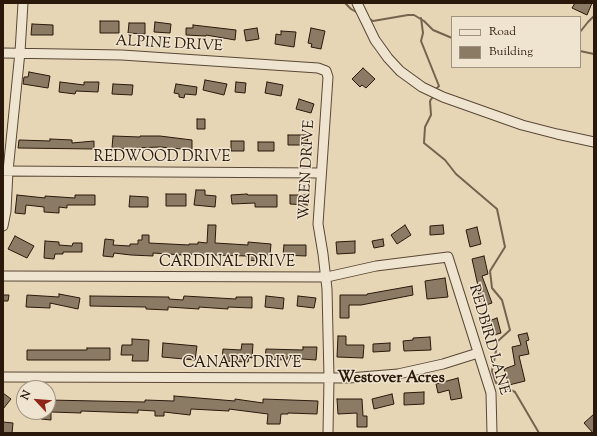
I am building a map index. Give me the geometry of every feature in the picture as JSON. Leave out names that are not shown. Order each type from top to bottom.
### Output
[{"type":"street","points":[[3,226],[6,211],[5,171],[20,52],[23,3]]},
{"type":"street","points":[[358,5],[379,46],[393,64],[409,79],[422,87],[443,97],[522,125],[594,142]]},
{"type":"street","name":"ALPINE DRIVE","points":[[3,53],[20,52],[122,55],[318,68],[326,71],[328,77]]},
{"type":"street","name":"WREN DRIVE","points":[[328,77],[318,224],[327,277],[329,378],[328,433]]},
{"type":"street","name":"REDWOOD DRIVE","points":[[5,171],[321,173]]},
{"type":"street","name":"CARDINAL DRIVE","points":[[3,276],[327,277],[376,266],[448,257]]},
{"type":"street","name":"REDBIRD LANE","points":[[448,257],[491,393],[492,433]]},
{"type":"street","name":"CANARY DRIVE","points":[[3,377],[349,378],[398,374],[443,364],[478,353]]},
{"type":"building","points":[[575,3],[592,3],[587,15],[572,8]]},
{"type":"building","points":[[100,21],[119,21],[119,33],[100,33]]},
{"type":"building","points":[[155,22],[171,24],[170,33],[154,32]]},
{"type":"building","points":[[129,23],[145,23],[145,34],[128,33]]},
{"type":"building","points":[[32,24],[53,25],[53,35],[31,35]]},
{"type":"building","points":[[193,25],[236,30],[235,40],[206,35],[186,35],[186,28],[193,28]]},
{"type":"building","points":[[257,28],[259,39],[246,41],[244,30]]},
{"type":"building","points":[[311,28],[325,31],[321,49],[311,47],[312,44],[308,43]]},
{"type":"building","points":[[281,31],[296,32],[294,47],[275,44],[276,34],[281,35]]},
{"type":"building","points":[[363,68],[375,79],[366,88],[362,85],[360,87],[352,79]]},
{"type":"building","points":[[29,72],[50,76],[48,88],[23,84],[24,77],[28,77]]},
{"type":"building","points":[[205,80],[227,84],[224,95],[203,90]]},
{"type":"building","points":[[60,82],[84,85],[84,82],[99,82],[98,92],[76,91],[75,94],[59,92]]},
{"type":"building","points":[[236,82],[246,83],[245,93],[235,92]]},
{"type":"building","points":[[267,82],[283,85],[281,96],[265,93]]},
{"type":"building","points":[[113,84],[133,85],[132,95],[112,94]]},
{"type":"building","points":[[176,84],[197,87],[196,95],[185,94],[184,98],[179,97],[179,94],[174,93]]},
{"type":"building","points":[[299,99],[314,104],[311,113],[296,109]]},
{"type":"building","points":[[197,119],[205,119],[205,129],[197,129]]},
{"type":"building","points":[[288,135],[308,135],[307,145],[288,145]]},
{"type":"building","points":[[113,136],[160,136],[192,140],[192,150],[160,147],[132,149],[112,148]]},
{"type":"building","points":[[50,139],[72,140],[72,143],[94,141],[94,149],[18,148],[19,140],[50,141]]},
{"type":"building","points":[[231,141],[244,141],[244,151],[231,151]]},
{"type":"building","points":[[258,142],[274,142],[274,151],[258,151]]},
{"type":"building","points":[[196,190],[205,190],[205,195],[216,196],[215,207],[194,205]]},
{"type":"building","points":[[166,194],[186,194],[186,206],[166,206]]},
{"type":"building","points":[[17,195],[45,198],[45,196],[75,198],[75,195],[95,195],[95,205],[67,205],[67,208],[59,207],[59,213],[44,212],[44,207],[26,205],[25,214],[15,213]]},
{"type":"building","points":[[231,195],[277,195],[277,207],[255,207],[255,203],[232,204]]},
{"type":"building","points":[[290,195],[308,195],[308,205],[290,204]]},
{"type":"building","points":[[130,196],[148,197],[148,207],[129,207]]},
{"type":"building","points":[[208,225],[216,225],[215,243],[248,245],[248,242],[271,244],[270,255],[257,254],[257,261],[247,260],[247,256],[153,253],[153,256],[114,253],[113,257],[103,256],[105,239],[114,240],[113,245],[130,246],[130,244],[138,244],[138,240],[142,240],[142,235],[149,235],[149,243],[189,245],[198,244],[198,242],[207,243]]},
{"type":"building","points":[[405,225],[411,235],[397,244],[391,235]]},
{"type":"building","points":[[443,225],[444,234],[430,235],[430,226]]},
{"type":"building","points":[[477,227],[481,244],[470,247],[466,230]]},
{"type":"building","points":[[15,236],[34,246],[27,258],[8,249]]},
{"type":"building","points":[[383,239],[384,246],[374,248],[372,241]]},
{"type":"building","points":[[45,241],[59,242],[59,245],[72,246],[73,243],[82,243],[82,252],[63,252],[63,254],[55,254],[54,259],[44,258]]},
{"type":"building","points":[[355,241],[355,253],[337,254],[336,242]]},
{"type":"building","points":[[284,245],[306,245],[306,256],[283,255]]},
{"type":"building","points":[[484,256],[488,274],[482,276],[492,303],[483,306],[476,286],[478,286],[472,259]]},
{"type":"building","points":[[445,278],[448,297],[427,299],[425,281]]},
{"type":"building","points":[[412,286],[413,295],[361,305],[349,305],[349,318],[340,318],[340,295],[367,295]]},
{"type":"building","points":[[59,294],[80,298],[78,309],[50,303],[50,308],[26,307],[27,295],[59,297]]},
{"type":"building","points":[[3,295],[9,295],[8,301],[3,301]]},
{"type":"building","points":[[90,296],[169,297],[169,299],[183,300],[184,296],[236,299],[236,297],[252,297],[252,308],[228,307],[228,309],[199,307],[199,309],[168,307],[168,310],[146,309],[146,307],[90,306]]},
{"type":"building","points":[[266,296],[284,298],[283,309],[265,307]]},
{"type":"building","points":[[298,296],[316,298],[314,308],[297,306]]},
{"type":"building","points":[[497,318],[501,333],[494,335],[493,331],[489,332],[486,322]]},
{"type":"building","points":[[527,333],[529,340],[526,341],[529,354],[519,356],[525,381],[509,385],[504,369],[515,365],[512,347],[521,345],[518,335]]},
{"type":"building","points":[[338,336],[346,336],[346,345],[364,345],[363,358],[337,357]]},
{"type":"building","points":[[430,337],[431,350],[404,351],[403,341],[413,340],[413,338]]},
{"type":"building","points":[[132,339],[149,340],[148,361],[132,361],[133,355],[121,355],[122,345],[132,345]]},
{"type":"building","points":[[163,343],[197,346],[195,360],[162,357]]},
{"type":"building","points":[[390,343],[390,351],[373,352],[373,344]]},
{"type":"building","points":[[242,344],[253,344],[252,358],[249,357],[248,362],[222,361],[223,349],[241,350]]},
{"type":"building","points":[[303,347],[317,347],[316,360],[287,358],[287,360],[265,359],[266,349],[303,350]]},
{"type":"building","points":[[87,348],[110,348],[110,360],[27,360],[27,350],[87,350]]},
{"type":"building","points":[[458,378],[462,398],[451,400],[449,390],[438,393],[436,384]]},
{"type":"building","points":[[424,392],[424,404],[404,405],[404,393]]},
{"type":"building","points":[[3,393],[11,399],[3,409]]},
{"type":"building","points":[[392,394],[394,404],[374,409],[372,399]]},
{"type":"building","points":[[174,396],[235,401],[235,399],[263,403],[263,399],[318,401],[317,414],[281,414],[280,424],[267,424],[268,414],[229,409],[229,411],[191,409],[190,415],[164,412],[164,416],[155,416],[155,411],[138,410],[138,413],[81,411],[81,413],[56,412],[56,400],[145,402],[145,400],[174,401]]},
{"type":"building","points":[[337,399],[362,399],[363,416],[367,416],[367,427],[357,427],[357,413],[338,414]]},
{"type":"building","points":[[594,414],[594,433],[593,433],[584,423]]},
{"type":"building","points":[[3,422],[13,423],[12,433],[3,433]]},
{"type":"waterway","points":[[345,3],[358,13]]},
{"type":"waterway","points":[[368,18],[373,21],[414,15],[424,21],[433,30],[451,38]]},
{"type":"waterway","points":[[581,31],[594,16]]},
{"type":"waterway","points":[[421,18],[423,33],[421,41],[439,86],[437,88]]},
{"type":"waterway","points":[[581,51],[594,54]]},
{"type":"waterway","points":[[432,98],[430,101],[431,115],[425,127],[424,143],[445,160],[456,174],[497,209],[505,247],[490,271],[492,288],[502,300],[510,330],[498,341],[492,371],[496,383],[515,392],[539,433]]},
{"type":"district","name":"Westover Acres","points":[[391,379]]}]
